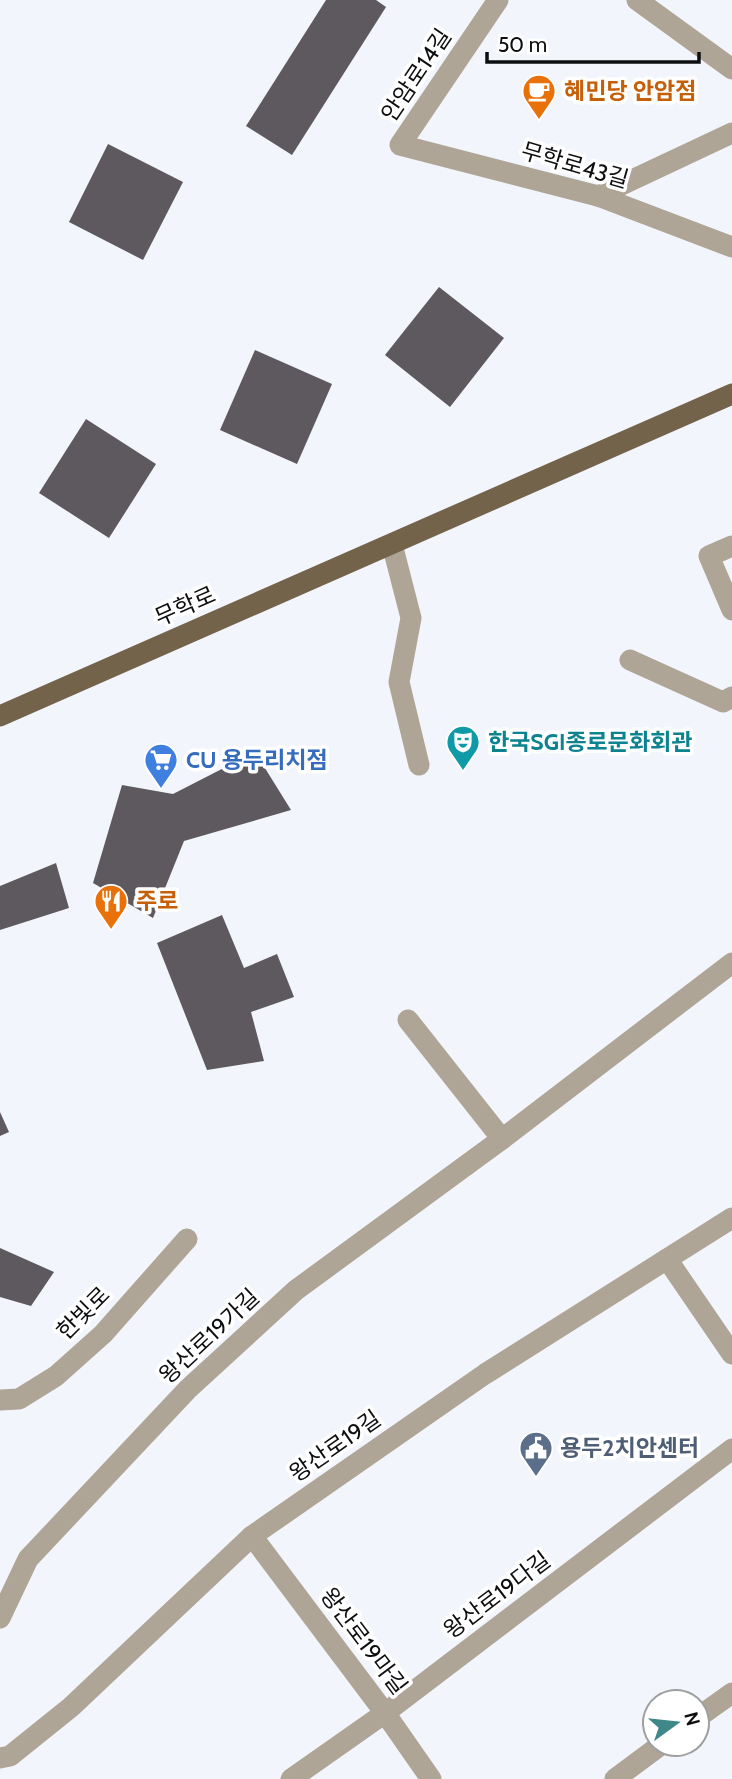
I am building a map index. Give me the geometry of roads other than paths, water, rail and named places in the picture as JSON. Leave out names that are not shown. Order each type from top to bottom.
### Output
[{"type":"main road","name":"무학로","points":[[0,716],[732,394]]},
{"type":"street","name":"안암로14길","points":[[400,145],[498,0]]},
{"type":"street","points":[[637,0],[732,69]]},
{"type":"street","points":[[598,196],[732,133]]},
{"type":"street","name":"무학로43길","points":[[400,145],[598,196],[732,247]]},
{"type":"street","points":[[392,544],[411,618],[399,682],[419,765]]},
{"type":"street","points":[[732,546],[709,556],[732,610]]},
{"type":"street","points":[[630,660],[723,702],[732,697]]},
{"type":"street","name":"왕산로19가길","points":[[0,1618],[28,1559],[188,1389],[296,1290],[502,1139],[732,963]]},
{"type":"street","points":[[408,1020],[502,1139]]},
{"type":"street","name":"왕산로19길","points":[[0,1758],[10,1756],[71,1707],[252,1536],[485,1374],[732,1218]]},
{"type":"street","name":"한빛로","points":[[0,1400],[19,1399],[56,1376],[103,1334],[187,1239]]},
{"type":"street","points":[[667,1259],[732,1354]]},
{"type":"street","name":"왕산로19다길","points":[[291,1779],[385,1713],[732,1449]]},
{"type":"street","name":"왕산로19마길","points":[[252,1536],[385,1713],[431,1779]]},
{"type":"street","points":[[711,1708],[732,1693]]},
{"type":"street","points":[[615,1779],[643,1758]]},
{"type":"place","name":"혜민당 안암점","points":[[539,121]]},
{"type":"place","name":"한국SGI종로문화회관","points":[[463,772]]},
{"type":"place","name":"CU 용두리치점","points":[[161,790]]},
{"type":"place","name":"주로","points":[[111,931]]},
{"type":"place","name":"용두2치안센터","points":[[536,1478]]}]
